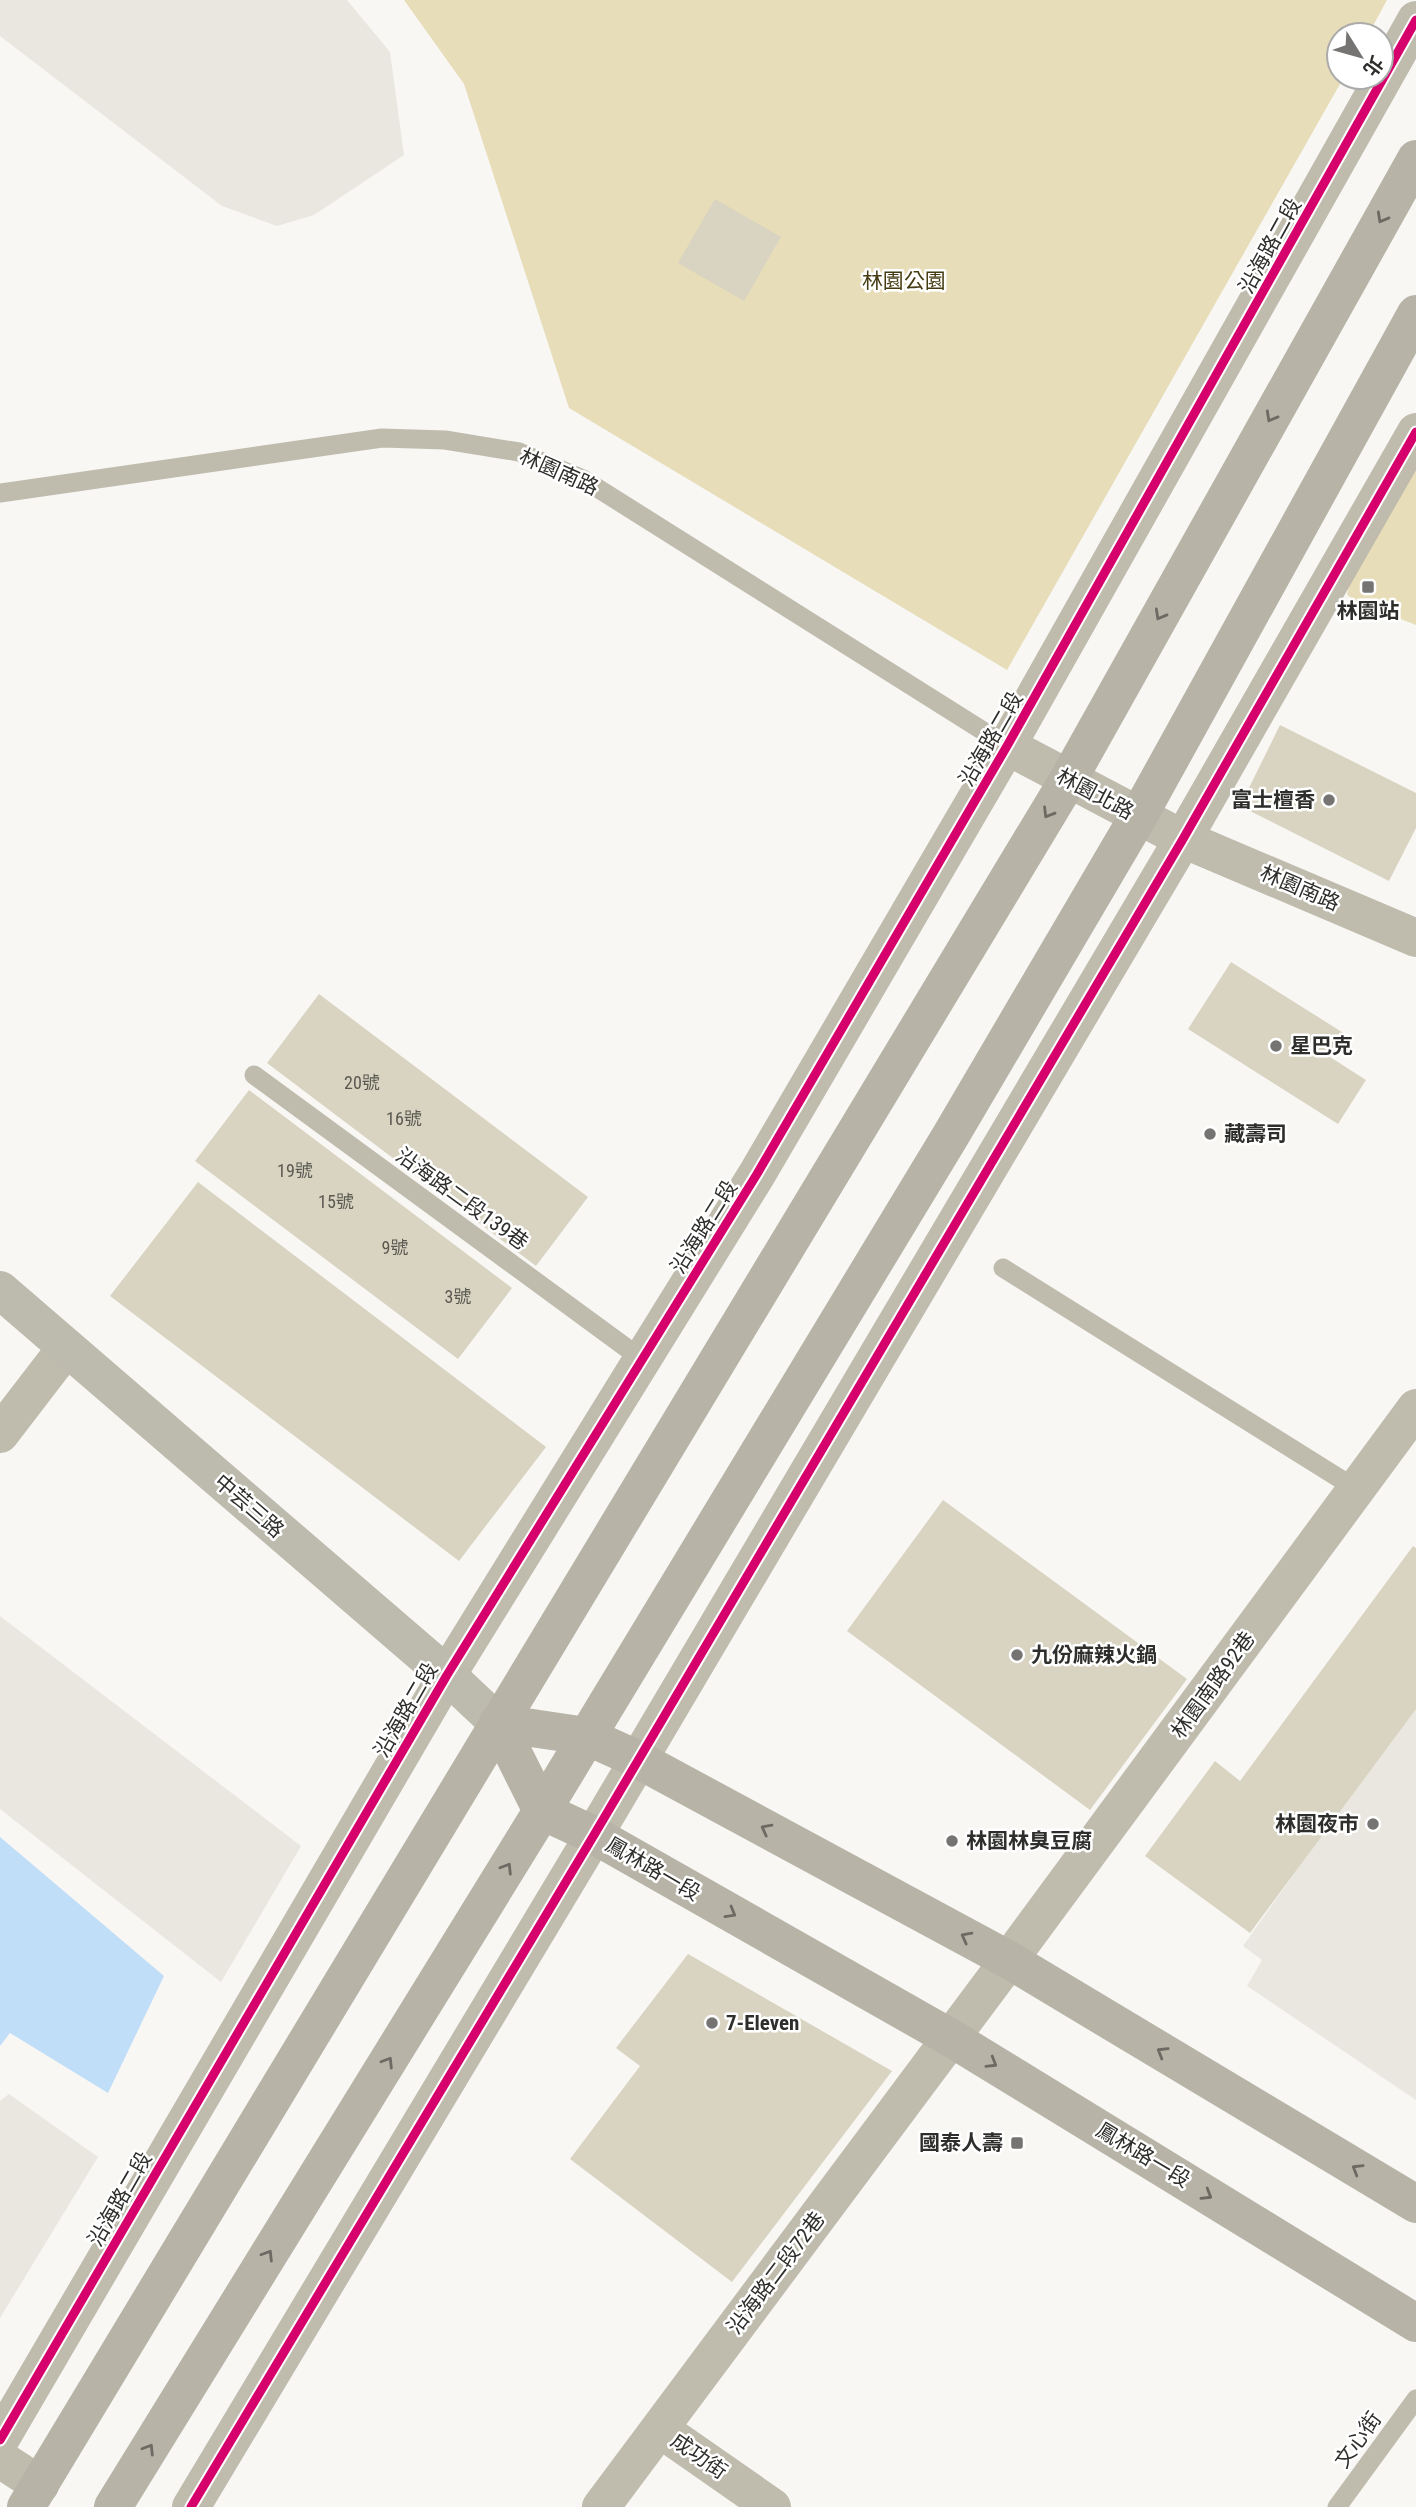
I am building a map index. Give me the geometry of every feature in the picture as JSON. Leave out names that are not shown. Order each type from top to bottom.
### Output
[{"type":"main road","points":[[33,2496],[1068,780],[1416,159]]},
{"type":"main road","points":[[113,2507],[542,1811],[951,1135],[1138,817],[1416,314]]},
{"type":"main road","points":[[498,1723],[586,1736],[637,1759],[1009,1960],[1416,2204]]},
{"type":"main road","points":[[498,1723],[542,1811]]},
{"type":"main road","name":"鳳林路一段","points":[[542,1811],[594,1835],[951,2038],[1416,2323]]},
{"type":"street","name":"沿海路二段","points":[[0,2440],[447,1675],[757,1174],[1007,746],[1416,20]]},
{"type":"street","points":[[191,2507],[594,1835],[1183,839],[1416,432]]},
{"type":"street","name":"林園北路","points":[[1007,746],[1183,839]]},
{"type":"street","name":"林園南路","points":[[1183,839],[1416,938]]},
{"type":"street","name":"中芸三路","points":[[0,1290],[447,1675],[498,1723]]},
{"type":"street","points":[[0,1434],[66,1348]]},
{"type":"street","name":"林園南路92巷","points":[[951,2038],[1416,1408]]},
{"type":"street","name":"沿海路二段72巷","points":[[601,2507],[951,2038]]},
{"type":"street","name":"成功街","points":[[660,2429],[772,2507]]},
{"type":"street","points":[[0,2459],[33,2496]]},
{"type":"lane","name":"林園南路","points":[[0,493],[382,438],[445,440],[519,452],[583,479],[1007,746]]},
{"type":"lane","name":"沿海路二段139巷","points":[[254,1075],[643,1360]]},
{"type":"lane","points":[[1003,1268],[1358,1490]]},
{"type":"lane","name":"文心街","points":[[1337,2507],[1416,2399]]},
{"type":"shaded area","points":[[0,0],[347,0],[390,52],[404,155],[314,215],[277,226],[222,206],[0,36]]},
{"type":"shaded area","points":[[0,1616],[301,1846],[221,1982],[0,1809]]},
{"type":"shaded area","name":"林園夜市","points":[[1416,1701],[1416,2100],[1247,1986],[1262,1960],[1243,1946]]},
{"type":"shaded area","points":[[9,2094],[98,2157],[0,2318],[0,2101]]},
{"type":"green space","name":"林園公園","points":[[404,0],[1387,0],[1376,21],[1325,21],[1325,91],[1336,91],[1007,670],[569,408],[464,84]]},
{"type":"green space","points":[[1416,466],[1416,625],[1354,601],[1347,594],[1350,583]]},
{"type":"water","points":[[0,1837],[164,1976],[108,2093],[10,2033],[0,2046]]},
{"type":"building","points":[[715,199],[781,237],[744,301],[678,263]]},
{"type":"building","name":"富士檀香","points":[[1280,725],[1416,793],[1416,828],[1389,881],[1240,806]]},
{"type":"building","name":"星巴克","points":[[1231,962],[1345,1034],[1330,1057],[1366,1080],[1338,1124],[1188,1029]]},
{"type":"building","points":[[319,994],[588,1197],[536,1266],[267,1063]]},
{"type":"building","points":[[249,1090],[512,1288],[458,1359],[195,1161]]},
{"type":"building","points":[[198,1182],[546,1447],[459,1561],[110,1296]]},
{"type":"building","name":"九份麻辣火鍋","points":[[943,1500],[1187,1679],[1090,1810],[847,1631]]},
{"type":"building","points":[[1413,1546],[1416,1548],[1416,1709],[1250,1933],[1145,1856],[1215,1761],[1240,1781]]},
{"type":"building","points":[[688,1954],[892,2071],[732,2282],[570,2159],[640,2066],[616,2048]]},
{"type":"cycle path","points":[[0,2440],[447,1675],[757,1174],[1007,746],[1416,20]]},
{"type":"cycle path","points":[[191,2507],[594,1835],[1183,839],[1416,432]]},
{"type":"place","name":"林園站","points":[[1368,587]]},
{"type":"place","name":"富士檀香","points":[[1329,800]]},
{"type":"place","name":"星巴克","points":[[1276,1046]]},
{"type":"place","name":"藏壽司","points":[[1210,1134]]},
{"type":"place","name":"九份麻辣火鍋","points":[[1017,1655]]},
{"type":"place","name":"林園夜市","points":[[1373,1824]]},
{"type":"place","name":"林園林臭豆腐","points":[[952,1841]]},
{"type":"place","name":"7-Eleven","points":[[712,2023]]},
{"type":"place","name":"國泰人壽","points":[[1017,2143]]}]
